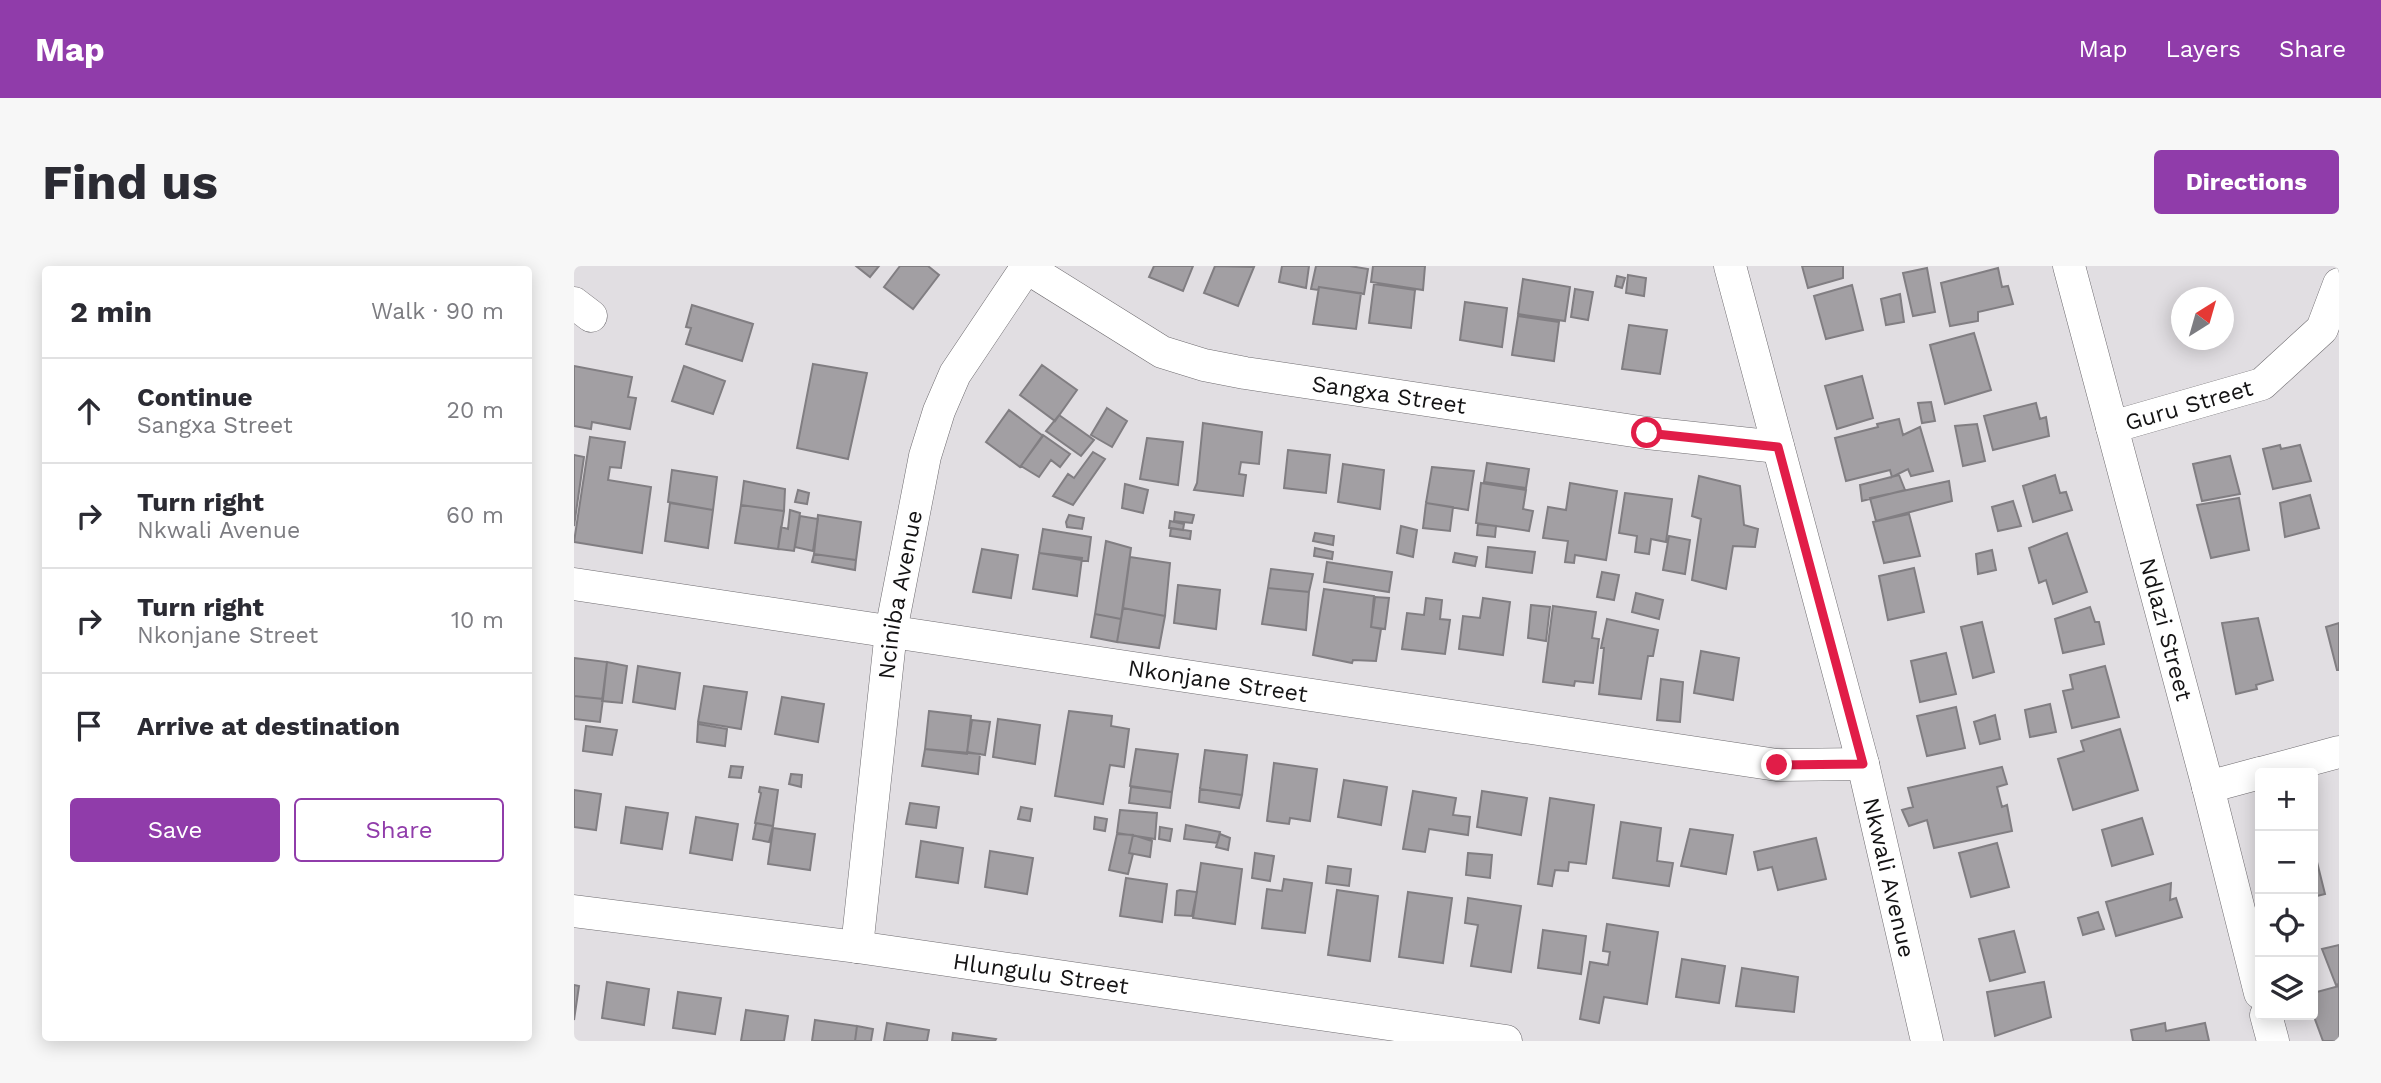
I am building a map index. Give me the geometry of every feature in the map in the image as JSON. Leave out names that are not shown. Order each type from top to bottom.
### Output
[{"type":"street","name":"Nkwali Avenue","points":[[1730,266],[1863,764],[1927,1041]]},
{"type":"street","name":"Ndlazi Street","points":[[2069,266],[2255,973]]},
{"type":"street","name":"Sangxa Street","points":[[1025,267],[1162,352],[1204,365],[1647,433],[1778,447]]},
{"type":"street","name":"Nciniba Avenue","points":[[857,947],[891,631],[925,456],[939,411],[955,374],[1025,267]]},
{"type":"street","name":"Guru Street","points":[[2112,428],[2262,384],[2322,329],[2339,284]]},
{"type":"street","name":"Nkonjane Street","points":[[574,584],[1777,765],[1863,764]]},
{"type":"street","points":[[2280,768],[2339,752]]},
{"type":"street","points":[[2208,788],[2255,775]]},
{"type":"street","name":"Hlungulu Street","points":[[574,911],[857,947],[1506,1041]]},
{"type":"street","points":[[2267,1020],[2273,1041]]},
{"type":"building","points":[[856,266],[879,266],[870,277]]},
{"type":"building","points":[[900,266],[928,266],[939,275],[913,309],[884,287]]},
{"type":"building","points":[[1154,266],[1193,266],[1183,291],[1149,277]]},
{"type":"building","points":[[1215,266],[1254,267],[1238,306],[1204,293]]},
{"type":"building","points":[[1282,266],[1309,266],[1306,288],[1279,282]]},
{"type":"building","points":[[1316,266],[1368,269],[1364,294],[1319,287],[1318,290],[1311,289]]},
{"type":"building","points":[[1373,266],[1425,266],[1423,290],[1371,282]]},
{"type":"building","points":[[1802,266],[1843,266],[1843,278],[1808,288]]},
{"type":"building","points":[[1927,268],[1935,312],[1913,316],[1903,273]]},
{"type":"building","points":[[1998,268],[2002,287],[2008,286],[2013,304],[1978,312],[1978,321],[1950,326],[1941,283]]},
{"type":"building","points":[[1628,275],[1646,278],[1644,296],[1626,293]]},
{"type":"building","points":[[1617,276],[1625,278],[1622,288],[1615,286]]},
{"type":"building","points":[[1523,279],[1570,287],[1565,321],[1518,314]]},
{"type":"building","points":[[1374,284],[1415,290],[1411,328],[1369,323]]},
{"type":"building","points":[[1852,285],[1863,330],[1826,339],[1814,296]]},
{"type":"building","points":[[1319,287],[1361,293],[1356,329],[1313,324]]},
{"type":"building","points":[[1575,289],[1593,292],[1588,320],[1571,317]]},
{"type":"building","points":[[1900,294],[1904,322],[1886,325],[1881,299]]},
{"type":"building","points":[[1465,302],[1507,308],[1502,347],[1460,340]]},
{"type":"building","points":[[692,305],[753,324],[742,361],[686,344],[691,328],[686,327]]},
{"type":"building","points":[[1518,316],[1559,322],[1554,361],[1512,355]]},
{"type":"building","points":[[1629,325],[1667,330],[1660,374],[1622,369]]},
{"type":"building","points":[[1974,333],[1991,390],[1945,404],[1930,345]]},
{"type":"building","points":[[813,364],[867,373],[848,459],[797,448]]},
{"type":"building","points":[[1042,365],[1077,390],[1055,421],[1020,395]]},
{"type":"building","points":[[574,366],[632,377],[628,397],[636,398],[630,429],[592,422],[591,429],[574,426]]},
{"type":"building","points":[[684,366],[725,381],[713,414],[672,401]]},
{"type":"building","points":[[1862,376],[1873,418],[1837,429],[1825,386]]},
{"type":"building","points":[[1931,402],[1935,421],[1922,423],[1918,403]]},
{"type":"building","points":[[2036,403],[2040,419],[2046,417],[2049,436],[1993,450],[1984,416]]},
{"type":"building","points":[[1107,408],[1127,421],[1112,447],[1091,435]]},
{"type":"building","points":[[1009,410],[1043,436],[1020,467],[986,442]]},
{"type":"building","points":[[1059,415],[1094,440],[1081,456],[1046,431]]},
{"type":"building","points":[[1899,419],[1903,435],[1920,427],[1933,471],[1911,476],[1908,469],[1892,477],[1890,470],[1846,481],[1835,438]]},
{"type":"building","points":[[1203,423],[1262,432],[1259,464],[1241,462],[1239,474],[1246,475],[1243,496],[1194,490]]},
{"type":"building","points":[[1977,424],[1985,461],[1963,466],[1955,426]]},
{"type":"building","points":[[1043,435],[1070,454],[1060,467],[1051,460],[1039,477],[1021,466]]},
{"type":"building","points":[[590,437],[625,442],[621,468],[610,467],[608,480],[651,487],[642,553],[574,542]]},
{"type":"building","points":[[1147,438],[1183,442],[1178,485],[1140,479]]},
{"type":"building","points":[[2280,445],[2281,449],[2300,445],[2311,481],[2273,489],[2263,449]]},
{"type":"building","points":[[1288,450],[1330,455],[1326,493],[1284,488]]},
{"type":"building","points":[[1093,452],[1105,459],[1073,505],[1053,496],[1068,474],[1074,478]]},
{"type":"building","points":[[574,455],[584,457],[574,526]]},
{"type":"building","points":[[2230,456],[2240,494],[2202,501],[2193,464]]},
{"type":"building","points":[[1487,463],[1529,469],[1526,488],[1484,482]]},
{"type":"building","points":[[1343,464],[1384,470],[1380,509],[1338,502]]},
{"type":"building","points":[[1432,467],[1474,471],[1468,510],[1426,503]]},
{"type":"building","points":[[672,470],[717,477],[713,510],[668,502]]},
{"type":"building","points":[[1899,475],[1905,490],[1862,501],[1860,485]]},
{"type":"building","points":[[2055,475],[2060,493],[2066,492],[2072,510],[2033,522],[2023,486]]},
{"type":"building","points":[[1699,476],[1740,486],[1744,525],[1758,529],[1755,547],[1733,546],[1726,589],[1692,580],[1701,519],[1692,516]]},
{"type":"building","points":[[744,481],[785,489],[784,511],[741,505]]},
{"type":"building","points":[[1949,481],[1952,501],[1876,521],[1870,498]]},
{"type":"building","points":[[1481,483],[1526,490],[1523,509],[1533,511],[1529,531],[1476,523]]},
{"type":"building","points":[[1570,483],[1617,491],[1606,560],[1575,555],[1574,563],[1565,562],[1568,541],[1543,538],[1548,507],[1566,510]]},
{"type":"building","points":[[1125,484],[1148,490],[1143,513],[1122,508]]},
{"type":"building","points":[[798,490],[809,493],[807,504],[795,502]]},
{"type":"building","points":[[1625,493],[1672,499],[1666,542],[1651,539],[1649,554],[1635,552],[1637,536],[1619,533]]},
{"type":"building","points":[[2310,495],[2319,528],[2285,537],[2280,503]]},
{"type":"building","points":[[2239,498],[2249,550],[2211,558],[2197,505]]},
{"type":"building","points":[[2013,501],[2021,526],[1998,531],[1992,507]]},
{"type":"building","points":[[670,503],[713,510],[708,548],[665,541]]},
{"type":"building","points":[[1426,503],[1453,507],[1450,531],[1423,528]]},
{"type":"building","points":[[741,505],[784,511],[778,549],[735,543]]},
{"type":"building","points":[[790,510],[800,513],[794,551],[778,549],[781,527],[788,529]]},
{"type":"building","points":[[1175,512],[1194,515],[1192,523],[1174,521]]},
{"type":"building","points":[[1909,514],[1920,556],[1884,563],[1873,522]]},
{"type":"building","points":[[818,515],[861,522],[856,560],[814,554]]},
{"type":"building","points":[[1069,515],[1084,518],[1082,529],[1067,527]]},
{"type":"building","points":[[800,516],[818,519],[813,551],[795,547]]},
{"type":"building","points":[[1170,521],[1184,524],[1183,530],[1169,528]]},
{"type":"building","points":[[1478,524],[1496,526],[1495,537],[1477,535]]},
{"type":"building","points":[[1401,526],[1417,530],[1413,557],[1397,553]]},
{"type":"building","points":[[1171,528],[1191,531],[1190,539],[1170,536]]},
{"type":"building","points":[[1043,529],[1091,537],[1088,561],[1039,553]]},
{"type":"building","points":[[1315,533],[1334,536],[1333,545],[1313,541]]},
{"type":"building","points":[[2067,533],[2087,592],[2053,604],[2046,580],[2039,583],[2029,548]]},
{"type":"building","points":[[1669,536],[1690,540],[1685,574],[1663,570]]},
{"type":"building","points":[[1106,541],[1131,548],[1121,619],[1095,614]]},
{"type":"building","points":[[1488,547],[1535,552],[1532,573],[1486,567]]},
{"type":"building","points":[[1315,548],[1333,552],[1332,559],[1314,556]]},
{"type":"building","points":[[982,549],[1018,555],[1011,598],[973,592]]},
{"type":"building","points":[[1992,550],[1996,570],[1978,574],[1976,554]]},
{"type":"building","points":[[1039,553],[1082,558],[1077,596],[1033,589]]},
{"type":"building","points":[[1455,553],[1477,557],[1475,566],[1453,562]]},
{"type":"building","points":[[814,554],[856,560],[855,570],[812,562]]},
{"type":"building","points":[[1130,557],[1170,563],[1165,616],[1123,608]]},
{"type":"building","points":[[1327,562],[1392,572],[1389,592],[1324,582]]},
{"type":"building","points":[[1914,568],[1924,612],[1888,620],[1879,576]]},
{"type":"building","points":[[1271,569],[1313,574],[1309,592],[1268,588]]},
{"type":"building","points":[[1602,572],[1619,575],[1614,600],[1597,597]]},
{"type":"building","points":[[1178,585],[1220,590],[1216,629],[1174,623]]},
{"type":"building","points":[[1268,588],[1309,592],[1306,630],[1262,624]]},
{"type":"building","points":[[1324,589],[1374,596],[1371,627],[1381,629],[1376,661],[1353,660],[1352,663],[1313,655]]},
{"type":"building","points":[[1636,593],[1663,600],[1659,619],[1632,612]]},
{"type":"building","points":[[1375,597],[1389,598],[1385,629],[1371,627]]},
{"type":"building","points":[[1426,598],[1442,600],[1440,619],[1450,620],[1445,654],[1402,649],[1407,613],[1424,615]]},
{"type":"building","points":[[1483,598],[1510,602],[1503,655],[1459,649],[1463,616],[1480,618]]},
{"type":"building","points":[[1531,605],[1550,607],[1546,641],[1528,638]]},
{"type":"building","points":[[1553,606],[1596,612],[1592,638],[1599,639],[1593,683],[1575,681],[1574,686],[1543,682]]},
{"type":"building","points":[[2090,607],[2095,622],[2099,622],[2104,644],[2063,653],[2055,619]]},
{"type":"building","points":[[1123,608],[1165,616],[1159,648],[1117,642]]},
{"type":"building","points":[[1095,614],[1121,619],[1117,642],[1091,637]]},
{"type":"building","points":[[2258,618],[2273,680],[2256,685],[2257,689],[2236,694],[2222,623]]},
{"type":"building","points":[[1607,619],[1658,630],[1653,656],[1648,656],[1641,699],[1599,694],[1604,648],[1601,648]]},
{"type":"building","points":[[1982,622],[1994,672],[1973,678],[1961,627]]},
{"type":"building","points":[[2339,623],[2339,670],[2337,670],[2326,627]]},
{"type":"building","points":[[1701,651],[1739,658],[1733,700],[1694,693]]},
{"type":"building","points":[[1946,653],[1956,694],[1920,702],[1911,661]]},
{"type":"building","points":[[574,658],[607,662],[603,699],[574,696]]},
{"type":"building","points":[[607,662],[627,666],[622,703],[602,701]]},
{"type":"building","points":[[638,666],[680,673],[675,709],[633,702]]},
{"type":"building","points":[[2105,666],[2119,717],[2072,728],[2063,691],[2073,689],[2070,675]]},
{"type":"building","points":[[1661,679],[1683,682],[1680,722],[1657,720]]},
{"type":"building","points":[[704,686],[747,692],[741,729],[698,722]]},
{"type":"building","points":[[574,696],[603,699],[600,722],[574,719]]},
{"type":"building","points":[[782,697],[824,704],[818,742],[775,734]]},
{"type":"building","points":[[2050,704],[2056,732],[2030,737],[2025,710]]},
{"type":"building","points":[[1956,707],[1965,748],[1927,756],[1917,716]]},
{"type":"building","points":[[929,711],[971,716],[967,754],[925,749]]},
{"type":"building","points":[[1069,711],[1112,716],[1111,726],[1129,729],[1124,767],[1110,765],[1103,804],[1055,796]]},
{"type":"building","points":[[1995,715],[2000,739],[1980,744],[1974,722]]},
{"type":"building","points":[[998,719],[1040,725],[1035,764],[993,757]]},
{"type":"building","points":[[972,720],[990,722],[985,755],[967,752]]},
{"type":"building","points":[[698,724],[727,729],[725,746],[697,742]]},
{"type":"building","points":[[586,726],[617,730],[612,755],[583,751]]},
{"type":"building","points":[[2120,729],[2138,790],[2073,810],[2058,759],[2084,751],[2081,741]]},
{"type":"building","points":[[925,749],[980,754],[978,774],[922,766]]},
{"type":"building","points":[[1136,749],[1178,754],[1172,792],[1130,786]]},
{"type":"building","points":[[1205,750],[1247,755],[1242,795],[1200,789]]},
{"type":"building","points":[[1274,763],[1317,769],[1310,821],[1290,818],[1289,824],[1267,821]]},
{"type":"building","points":[[731,766],[743,767],[741,778],[729,777]]},
{"type":"building","points":[[2002,767],[2007,784],[1997,787],[2002,807],[2007,805],[2012,831],[1934,848],[1927,820],[1909,826],[1902,810],[1913,807],[1908,788]]},
{"type":"building","points":[[791,774],[802,775],[801,787],[789,784]]},
{"type":"building","points":[[1344,780],[1387,787],[1381,825],[1338,817]]},
{"type":"building","points":[[760,787],[778,790],[773,826],[755,823]]},
{"type":"building","points":[[1131,787],[1172,792],[1170,808],[1129,803]]},
{"type":"building","points":[[1200,789],[1242,795],[1239,808],[1199,802]]},
{"type":"building","points":[[574,790],[601,794],[596,830],[574,827]]},
{"type":"building","points":[[1413,791],[1456,798],[1453,815],[1470,817],[1468,835],[1429,829],[1425,852],[1403,849]]},
{"type":"building","points":[[1482,791],[1527,798],[1521,835],[1477,827]]},
{"type":"building","points":[[1550,798],[1594,805],[1586,864],[1569,862],[1568,871],[1555,870],[1552,886],[1538,884]]},
{"type":"building","points":[[910,803],[939,807],[936,828],[906,824]]},
{"type":"building","points":[[626,807],[668,813],[662,849],[621,843]]},
{"type":"building","points":[[1021,807],[1032,809],[1030,821],[1018,819]]},
{"type":"building","points":[[1120,810],[1157,813],[1155,839],[1117,833]]},
{"type":"building","points":[[696,817],[738,824],[732,860],[690,853]]},
{"type":"building","points":[[1095,817],[1107,819],[1105,831],[1094,829]]},
{"type":"building","points":[[2142,818],[2153,854],[2112,866],[2102,830]]},
{"type":"building","points":[[1621,822],[1661,828],[1657,861],[1673,863],[1669,886],[1613,878]]},
{"type":"building","points":[[756,823],[773,826],[769,842],[753,839]]},
{"type":"building","points":[[1186,825],[1220,832],[1217,843],[1184,839]]},
{"type":"building","points":[[1160,827],[1172,829],[1170,841],[1159,839]]},
{"type":"building","points":[[773,828],[815,834],[810,870],[768,864]]},
{"type":"building","points":[[1690,829],[1733,835],[1726,874],[1681,866]]},
{"type":"building","points":[[1117,834],[1133,835],[1129,853],[1133,854],[1128,874],[1109,870]]},
{"type":"building","points":[[1220,834],[1230,838],[1228,850],[1216,847]]},
{"type":"building","points":[[1133,835],[1152,841],[1150,857],[1129,853]]},
{"type":"building","points":[[1816,838],[1826,879],[1778,890],[1772,867],[1758,870],[1754,852]]},
{"type":"building","points":[[921,841],[963,848],[958,883],[916,877]]},
{"type":"building","points":[[1997,843],[2009,887],[1971,897],[1959,853]]},
{"type":"building","points":[[990,851],[1033,858],[1027,894],[985,887]]},
{"type":"building","points":[[1255,853],[1274,856],[1270,881],[1252,878]]},
{"type":"building","points":[[1468,853],[1492,855],[1490,878],[1466,875]]},
{"type":"building","points":[[1201,863],[1242,869],[1235,924],[1193,918]]},
{"type":"building","points":[[1328,866],[1351,869],[1349,886],[1326,883]]},
{"type":"building","points":[[2318,866],[2325,894],[2318,896]]},
{"type":"building","points":[[1126,878],[1167,884],[1162,922],[1120,916]]},
{"type":"building","points":[[1284,879],[1312,883],[1305,933],[1262,928],[1267,889],[1282,891]]},
{"type":"building","points":[[2171,883],[2170,900],[2176,898],[2182,917],[2116,936],[2106,902]]},
{"type":"building","points":[[1337,890],[1378,896],[1370,961],[1328,955]]},
{"type":"building","points":[[1177,891],[1197,892],[1192,916],[1175,915]]},
{"type":"building","points":[[1408,892],[1452,898],[1443,963],[1399,957]]},
{"type":"building","points":[[1468,898],[1521,906],[1511,972],[1471,966],[1478,925],[1465,923]]},
{"type":"building","points":[[2098,912],[2104,929],[2083,935],[2078,918]]},
{"type":"building","points":[[1607,924],[1658,932],[1647,1004],[1604,997],[1599,1023],[1580,1019],[1590,962],[1608,965],[1610,952],[1603,951]]},
{"type":"building","points":[[1543,930],[1586,936],[1581,974],[1538,968]]},
{"type":"building","points":[[2014,931],[2025,972],[1990,981],[1979,939]]},
{"type":"building","points":[[2339,945],[2339,984],[2336,985],[2322,949]]},
{"type":"building","points":[[1682,959],[1725,966],[1719,1003],[1676,997]]},
{"type":"building","points":[[1742,968],[1798,977],[1794,1012],[1736,1006]]},
{"type":"building","points":[[607,982],[649,989],[644,1025],[602,1018]]},
{"type":"building","points":[[2044,982],[2051,1017],[1995,1036],[1987,992]]},
{"type":"building","points":[[574,985],[579,986],[574,1020]]},
{"type":"building","points":[[2339,986],[2339,1041],[2323,1041],[2315,1020],[2318,1020],[2318,992]]},
{"type":"building","points":[[678,992],[721,998],[715,1034],[673,1028]]},
{"type":"building","points":[[746,1010],[788,1016],[784,1041],[741,1041]]},
{"type":"building","points":[[815,1020],[857,1026],[855,1041],[812,1041]]},
{"type":"building","points":[[887,1023],[929,1030],[927,1041],[884,1041]]},
{"type":"building","points":[[2165,1023],[2166,1031],[2205,1023],[2209,1041],[2133,1041],[2131,1030]]},
{"type":"building","points":[[857,1026],[873,1029],[871,1041],[855,1041]]},
{"type":"building","points":[[953,1033],[996,1039],[952,1041]]},
{"type":"route","points":[[1647,433],[1778,447],[1863,764],[1777,765]]}]
